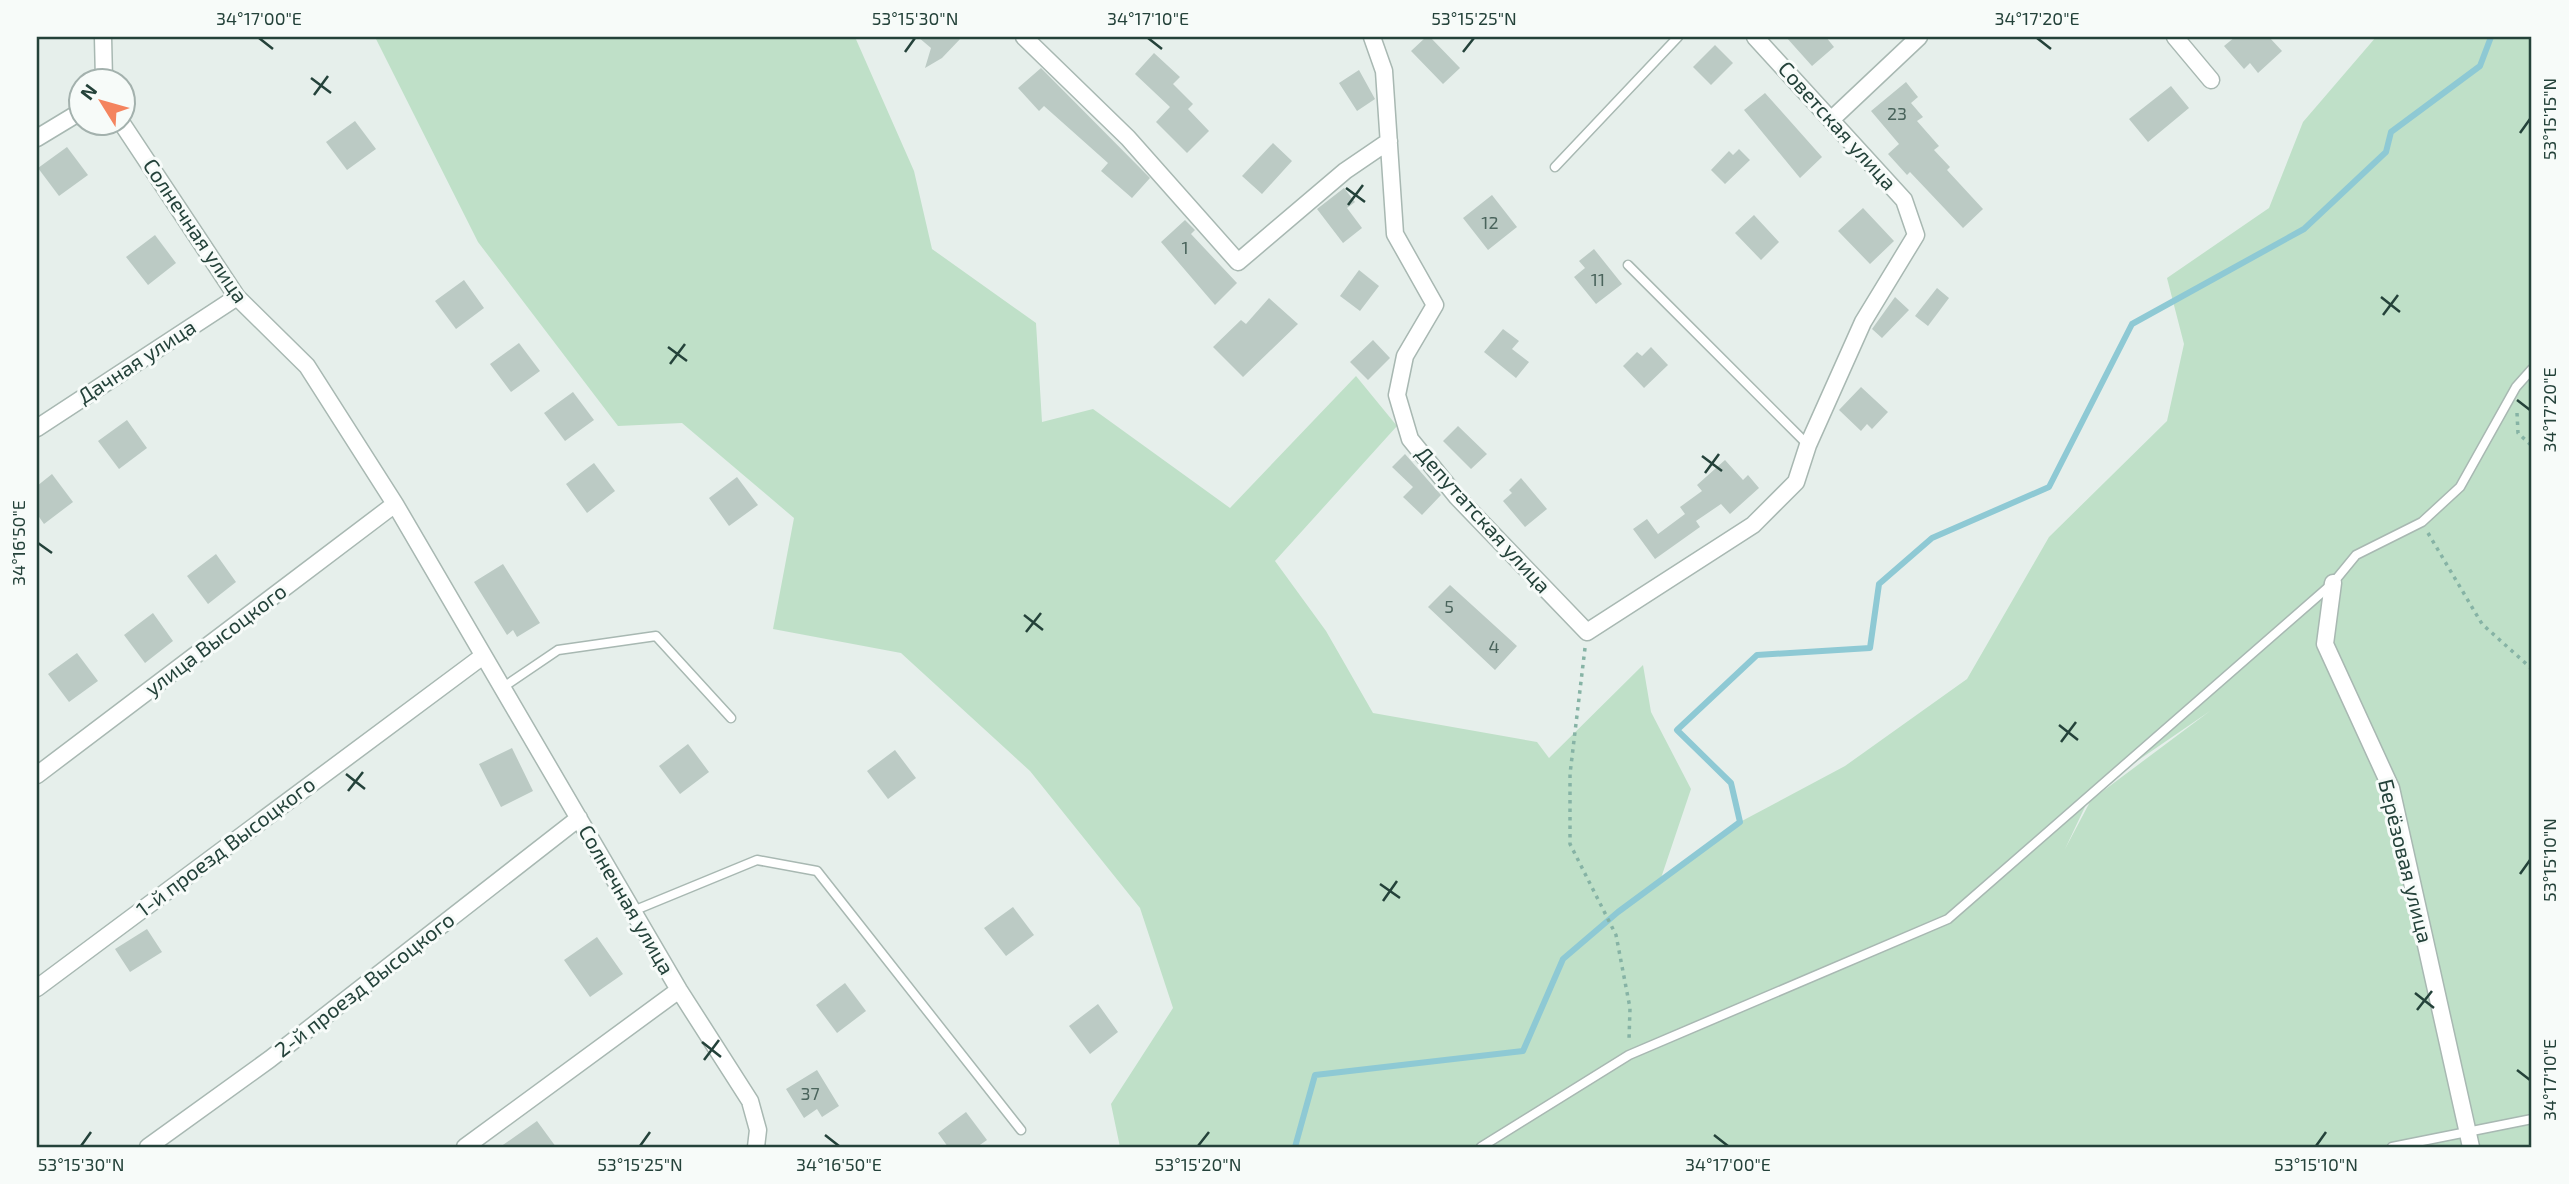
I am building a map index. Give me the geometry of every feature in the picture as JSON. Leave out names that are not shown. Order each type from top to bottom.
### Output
[{"type":"street","points":[[103,37],[104,66]]},
{"type":"street","points":[[1024,37],[1128,138],[1238,262],[1345,171],[1389,141]]},
{"type":"street","name":"Депутатская улица","points":[[1373,37],[1384,71],[1395,234],[1435,305],[1405,356],[1397,395],[1410,439],[1457,496],[1587,632]]},
{"type":"street","name":"Советская улица","points":[[1755,37],[1904,200],[1916,236],[1863,321],[1808,445]]},
{"type":"street","points":[[1832,119],[1919,37]]},
{"type":"street","points":[[2175,37],[2211,80]]},
{"type":"street","points":[[37,138],[66,120]]},
{"type":"street","name":"Солнечная улица","points":[[130,136],[237,297],[307,366],[395,504],[679,990],[750,1101],[758,1130],[756,1147]]},
{"type":"street","name":"Дачная улица","points":[[37,428],[237,297]]},
{"type":"street","points":[[1587,632],[1753,525],[1796,482],[1808,445]]},
{"type":"street","name":"улица Высоцкого","points":[[37,775],[395,504]]},
{"type":"street","name":"Берёзовая улица","points":[[2333,583],[2325,644],[2391,788],[2469,1139]]},
{"type":"street","name":"1-й проезд Высоцкого","points":[[37,988],[483,656]]},
{"type":"street","name":"2-й проезд Высоцкого","points":[[148,1147],[270,1059],[579,818]]},
{"type":"street","points":[[465,1147],[679,990]]},
{"type":"lane","points":[[1555,167],[1678,37]]},
{"type":"lane","points":[[1628,265],[1808,445]]},
{"type":"lane","points":[[1481,1147],[1629,1055],[1948,919],[2333,583],[2356,555],[2422,522],[2460,486],[2515,387],[2532,369]]},
{"type":"lane","points":[[502,688],[558,650],[656,636],[731,718]]},
{"type":"lane","points":[[633,911],[757,860],[817,871],[1021,1130]]},
{"type":"lane","points":[[2392,1147],[2469,1139],[2532,1119]]},
{"type":"path","points":[[2515,387],[2518,433],[2532,446]]},
{"type":"path","points":[[2422,522],[2439,556],[2482,624],[2532,669]]},
{"type":"path","points":[[1587,632],[1570,774],[1570,844],[1614,932],[1630,1008],[1629,1055]]},
{"type":"green space","points":[[375,37],[855,37],[914,171],[932,249],[1036,323],[1042,422],[1093,409],[1230,508],[1356,376],[1397,426],[1275,561],[1326,631],[1373,713],[1537,742],[1549,758],[1643,665],[1651,712],[1691,789],[1660,881],[1740,822],[1845,766],[1967,679],[2049,537],[2167,421],[2184,344],[2167,278],[2269,208],[2303,122],[2376,37],[2531,37],[2532,1147],[1120,1147],[1111,1104],[1173,1008],[1140,908],[1030,771],[901,653],[773,629],[794,518],[682,423],[618,426],[478,242]],"holes":[[[2210,711],[2091,800],[2065,849],[2092,792]]]},
{"type":"building","points":[[918,37],[962,37],[942,58],[925,68],[931,48]]},
{"type":"building","points":[[1426,37],[1430,37],[1460,68],[1443,84],[1411,51]]},
{"type":"building","points":[[1786,37],[1826,37],[1834,47],[1812,66]]},
{"type":"building","points":[[2235,37],[2269,37],[2282,51],[2258,73],[2250,63],[2244,69],[2224,46]]},
{"type":"building","points":[[1715,45],[1733,63],[1711,85],[1693,67]]},
{"type":"building","points":[[1154,53],[1180,77],[1173,84],[1193,104],[1188,109],[1209,131],[1187,153],[1156,122],[1170,107],[1135,74]]},
{"type":"building","points":[[1041,68],[1150,178],[1132,198],[1101,171],[1108,163],[1044,106],[1039,111],[1018,88]]},
{"type":"building","points":[[1359,70],[1375,99],[1357,111],[1339,83]]},
{"type":"building","points":[[1906,82],[1918,97],[1911,103],[1923,117],[1917,121],[1939,146],[1934,150],[1950,167],[1947,170],[1983,209],[1963,228],[1910,172],[1907,175],[1888,154],[1899,144],[1871,111]]},
{"type":"building","points":[[2171,86],[2189,108],[2148,142],[2129,119]]},
{"type":"building","points":[[1765,93],[1822,157],[1800,178],[1744,110]]},
{"type":"building","points":[[355,121],[376,149],[347,170],[326,142]]},
{"type":"building","points":[[1273,143],[1292,161],[1262,194],[1242,176]]},
{"type":"building","points":[[67,147],[88,175],[59,196],[38,168]]},
{"type":"building","points":[[1739,149],[1750,160],[1725,184],[1711,170],[1729,151],[1733,155]]},
{"type":"building","points":[[1344,188],[1355,202],[1347,208],[1362,228],[1343,243],[1317,209]]},
{"type":"building","points":[[1492,195],[1517,227],[1488,250],[1463,218]]},
{"type":"building","points":[[1863,208],[1894,241],[1870,264],[1838,231]]},
{"type":"building","points":[[1754,215],[1779,242],[1761,260],[1735,233]]},
{"type":"building","points":[[1185,220],[1195,230],[1191,234],[1237,283],[1215,305],[1161,242]]},
{"type":"building","points":[[155,235],[176,263],[148,285],[126,257]]},
{"type":"building","points":[[1594,249],[1622,284],[1596,304],[1574,277],[1585,268],[1579,261]]},
{"type":"building","points":[[1359,270],[1379,286],[1360,311],[1340,296]]},
{"type":"building","points":[[464,280],[484,308],[456,329],[435,301]]},
{"type":"building","points":[[1937,288],[1949,298],[1928,326],[1915,316]]},
{"type":"building","points":[[1895,297],[1909,310],[1882,338],[1872,329]]},
{"type":"building","points":[[1269,298],[1298,324],[1243,377],[1213,347],[1241,320],[1246,324]]},
{"type":"building","points":[[1503,329],[1519,341],[1512,349],[1529,362],[1516,378],[1484,352]]},
{"type":"building","points":[[1373,340],[1390,358],[1368,380],[1350,362]]},
{"type":"building","points":[[519,343],[540,371],[511,392],[490,364]]},
{"type":"building","points":[[1651,347],[1668,365],[1644,388],[1623,366],[1637,352],[1642,356]]},
{"type":"building","points":[[1861,387],[1888,412],[1872,429],[1867,424],[1861,431],[1839,410]]},
{"type":"building","points":[[573,392],[594,420],[565,441],[544,413]]},
{"type":"building","points":[[127,420],[147,448],[119,469],[98,441]]},
{"type":"building","points":[[1458,426],[1487,454],[1471,469],[1443,441]]},
{"type":"building","points":[[1405,454],[1441,495],[1422,515],[1403,497],[1413,487],[1392,467]]},
{"type":"building","points":[[1725,460],[1743,480],[1748,475],[1759,488],[1730,514],[1721,504],[1696,521],[1700,527],[1655,559],[1633,529],[1647,519],[1658,534],[1685,514],[1680,507],[1702,491],[1697,485]]},
{"type":"building","points":[[594,463],[615,491],[587,513],[566,484]]},
{"type":"building","points":[[52,474],[73,502],[44,524],[37,514],[37,486]]},
{"type":"building","points":[[737,477],[758,505],[729,526],[709,498]]},
{"type":"building","points":[[1521,478],[1547,509],[1525,527],[1503,501],[1512,493],[1509,490]]},
{"type":"building","points":[[216,554],[236,582],[208,604],[187,576]]},
{"type":"building","points":[[503,564],[540,623],[517,637],[513,630],[507,635],[474,582]]},
{"type":"building","points":[[1450,585],[1517,646],[1495,670],[1428,607]]},
{"type":"building","points":[[153,613],[173,641],[145,663],[124,635]]},
{"type":"building","points":[[77,653],[98,681],[69,702],[48,674]]},
{"type":"building","points":[[688,744],[709,772],[680,794],[659,766]]},
{"type":"building","points":[[512,748],[533,791],[501,807],[479,764]]},
{"type":"building","points":[[895,750],[916,778],[888,799],[867,771]]},
{"type":"building","points":[[1013,907],[1034,935],[1006,956],[984,928]]},
{"type":"building","points":[[147,929],[162,952],[130,972],[115,949]]},
{"type":"building","points":[[597,937],[623,974],[590,997],[564,960]]},
{"type":"building","points":[[845,983],[866,1011],[837,1033],[816,1005]]},
{"type":"building","points":[[1098,1004],[1118,1032],[1090,1054],[1069,1026]]},
{"type":"building","points":[[817,1070],[839,1106],[822,1117],[817,1109],[804,1118],[786,1089]]},
{"type":"building","points":[[966,1112],[987,1140],[977,1147],[948,1147],[938,1133]]},
{"type":"building","points":[[537,1121],[556,1147],[500,1147]]},
{"type":"waterway","points":[[1295,1147],[1315,1075],[1523,1051],[1563,959],[1618,912],[1740,822],[1731,783],[1677,730],[1757,655],[1870,648],[1879,584],[1932,538],[2049,487],[2132,324],[2304,229],[2386,152],[2391,132],[2480,66],[2491,37]]}]
